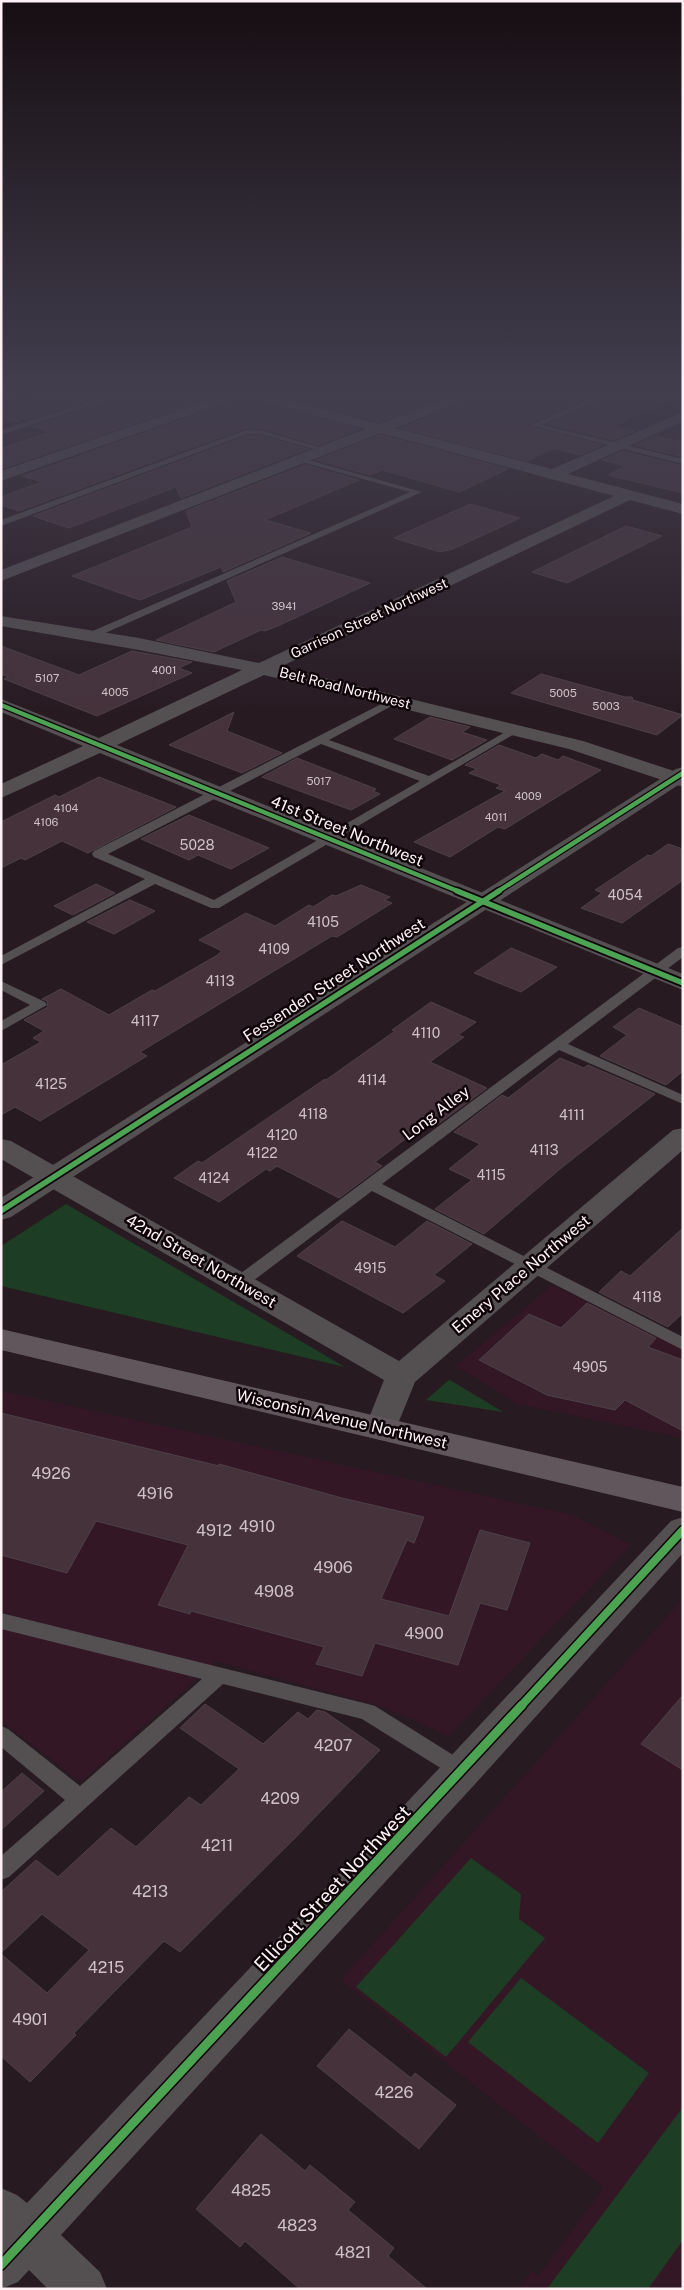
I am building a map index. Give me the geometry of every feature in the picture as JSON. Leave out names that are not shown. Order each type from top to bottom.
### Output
[{"type":"main road","name":"Wisconsin Avenue Northwest","points":[[1,1339],[683,1500]]},
{"type":"street","points":[[1,576],[194,501]]},
{"type":"street","name":"Garrison Street Northwest","points":[[1,792],[616,501]]},
{"type":"street","points":[[651,501],[683,509]]},
{"type":"street","name":"Belt Road Northwest","points":[[1,621],[261,668],[576,745],[680,777]]},
{"type":"street","name":"41st Street Northwest","points":[[1,705],[683,983]]},
{"type":"street","name":"Fessenden Street Northwest","points":[[1,1211],[482,901],[680,777]]},
{"type":"street","name":"Emery Place Northwest","points":[[381,1428],[401,1376],[683,1136]]},
{"type":"street","name":"42nd Street Northwest","points":[[1,1147],[401,1376]]},
{"type":"street","name":"Ellicott Street Northwest","points":[[10,2238],[462,1771],[683,1530]]},
{"type":"street","points":[[10,2238],[83,2289]]},
{"type":"lane","points":[[1,522],[59,501]]},
{"type":"lane","points":[[90,636],[398,501]]},
{"type":"lane","points":[[395,700],[98,854],[215,905],[516,730]]},
{"type":"lane","points":[[320,740],[429,780]]},
{"type":"lane","points":[[1,961],[155,879]]},
{"type":"lane","name":"Long Alley","points":[[239,1282],[683,951]]},
{"type":"lane","points":[[1,985],[40,1005],[1,1027]]},
{"type":"lane","points":[[557,1044],[683,1100]]},
{"type":"lane","points":[[370,1184],[683,1344]]},
{"type":"lane","points":[[1,1621],[368,1712],[462,1771]]},
{"type":"lane","points":[[1,1870],[220,1675]]},
{"type":"lane","points":[[1,1735],[80,1799]]},
{"type":"shaded area","points":[[552,1285],[683,1349],[683,1438],[518,1404],[456,1366]]},
{"type":"shaded area","points":[[1,1391],[573,1515],[631,1545],[449,1736],[384,1707],[216,1661],[81,1782],[1,1721]]},
{"type":"shaded area","points":[[683,1599],[683,2289],[519,2289],[532,2271],[539,2276],[604,2187],[341,1980]]},
{"type":"green space","points":[[66,1204],[345,1367],[1,1286],[1,1246]]},
{"type":"green space","points":[[450,1380],[503,1412],[426,1400]]},
{"type":"green space","points":[[471,1858],[521,1894],[519,1919],[545,1938],[446,2057],[356,1987]]},
{"type":"green space","points":[[521,1978],[649,2073],[598,2143],[468,2042]]},
{"type":"green space","points":[[683,2107],[683,2240],[648,2289],[547,2289]]},
{"type":"building","points":[[1,501],[47,501],[19,511],[1,505]]},
{"type":"building","points":[[73,501],[140,501],[69,528],[33,516]]},
{"type":"building","points":[[212,501],[310,501],[265,520],[311,533],[223,572],[221,567],[140,600],[72,576],[192,527],[186,511]]},
{"type":"building","points":[[470,504],[520,518],[453,549],[440,552],[394,538]]},
{"type":"building","points":[[626,526],[662,536],[567,583],[532,572]]},
{"type":"building","points":[[282,557],[370,583],[280,625],[265,631],[261,630],[214,652],[156,640],[236,602],[227,581]]},
{"type":"building","points":[[1,646],[79,675],[132,651],[192,662],[179,668],[192,673],[97,716],[4,679],[9,677],[1,674]]},
{"type":"building","points":[[541,674],[625,697],[632,697],[633,700],[683,715],[657,735],[511,693]]},
{"type":"building","points":[[234,712],[227,731],[282,753],[242,773],[169,745]]},
{"type":"building","points":[[430,717],[470,727],[462,732],[487,740],[452,760],[394,739]]},
{"type":"building","points":[[499,745],[536,758],[542,754],[558,760],[563,756],[601,770],[505,829],[498,827],[450,857],[414,842],[505,791],[496,788],[501,785],[469,773],[477,769],[465,765]]},
{"type":"building","points":[[297,758],[376,789],[373,791],[380,794],[351,810],[262,777]]},
{"type":"building","points":[[99,777],[176,807],[88,853],[62,841],[25,860],[21,858],[1,868],[1,822],[55,795],[59,797]]},
{"type":"building","points":[[189,815],[269,848],[231,869],[198,855],[189,860],[141,839]]},
{"type":"building","points":[[668,844],[683,849],[683,880],[622,923],[581,908],[602,893],[595,890]]},
{"type":"building","points":[[96,884],[115,893],[73,915],[54,906]]},
{"type":"building","points":[[361,885],[390,897],[384,900],[392,903],[337,937],[332,936],[140,1052],[147,1056],[40,1121],[15,1107],[1,1115],[1,1065],[41,1042],[33,1038],[44,1031],[24,1020],[48,1007],[47,1001],[42,999],[61,989],[109,1015],[216,956],[222,951],[199,940],[246,913],[275,926],[309,905],[313,907],[332,895],[336,896]]},
{"type":"building","points":[[130,900],[155,911],[114,934],[87,922]]},
{"type":"building","points":[[511,948],[557,967],[521,992],[474,973]]},
{"type":"building","points":[[431,1002],[476,1022],[458,1035],[464,1037],[430,1062],[487,1088],[438,1124],[429,1121],[375,1162],[382,1166],[339,1198],[277,1166],[270,1171],[266,1169],[219,1202],[174,1178],[198,1161],[202,1163],[326,1080],[395,1031],[392,1030]]},
{"type":"building","points":[[639,1008],[683,1027],[683,1071],[666,1085],[600,1056],[627,1035],[613,1027]]},
{"type":"building","points":[[560,1058],[584,1068],[588,1065],[655,1094],[560,1169],[484,1234],[435,1209],[472,1180],[449,1169],[480,1144],[454,1132],[502,1095],[508,1098]]},
{"type":"building","points":[[342,1221],[395,1247],[427,1221],[472,1244],[434,1275],[445,1281],[403,1313],[297,1256]]},
{"type":"building","points":[[683,1228],[683,1313],[668,1327],[599,1292],[621,1271],[630,1276]]},
{"type":"building","points":[[587,1303],[656,1338],[648,1347],[683,1360],[683,1431],[625,1400],[615,1410],[547,1395],[479,1360],[529,1314],[561,1328]]},
{"type":"building","points":[[1,1413],[219,1466],[219,1464],[342,1498],[424,1517],[414,1543],[407,1540],[381,1599],[449,1616],[480,1530],[530,1543],[507,1610],[480,1603],[458,1665],[375,1643],[362,1676],[316,1664],[324,1647],[191,1611],[190,1614],[158,1605],[188,1545],[96,1521],[67,1573],[1,1555]]},
{"type":"building","points":[[683,1695],[683,1770],[641,1744]]},
{"type":"building","points":[[205,1704],[263,1744],[298,1712],[308,1719],[317,1710],[325,1712],[380,1750],[295,1838],[180,1952],[164,1941],[74,2033],[76,2035],[30,2082],[1,2056],[1,1954],[47,1993],[89,1950],[42,1914],[1,1953],[1,1892],[36,1860],[58,1877],[111,1828],[136,1847],[189,1797],[201,1805],[239,1769],[180,1728]]},
{"type":"building","points":[[22,1773],[44,1791],[1,1830],[1,1792]]},
{"type":"building","points":[[349,2029],[411,2078],[415,2073],[456,2105],[419,2149],[317,2066]]},
{"type":"building","points":[[261,2134],[305,2171],[310,2165],[355,2202],[348,2210],[394,2248],[388,2256],[427,2289],[300,2289],[245,2241],[240,2247],[196,2209]]},
{"type":"cycle path","points":[[1,705],[683,983]]},
{"type":"cycle path","points":[[1,1211],[683,773]]},
{"type":"cycle path","points":[[1,2265],[462,1771],[683,1530]]}]
